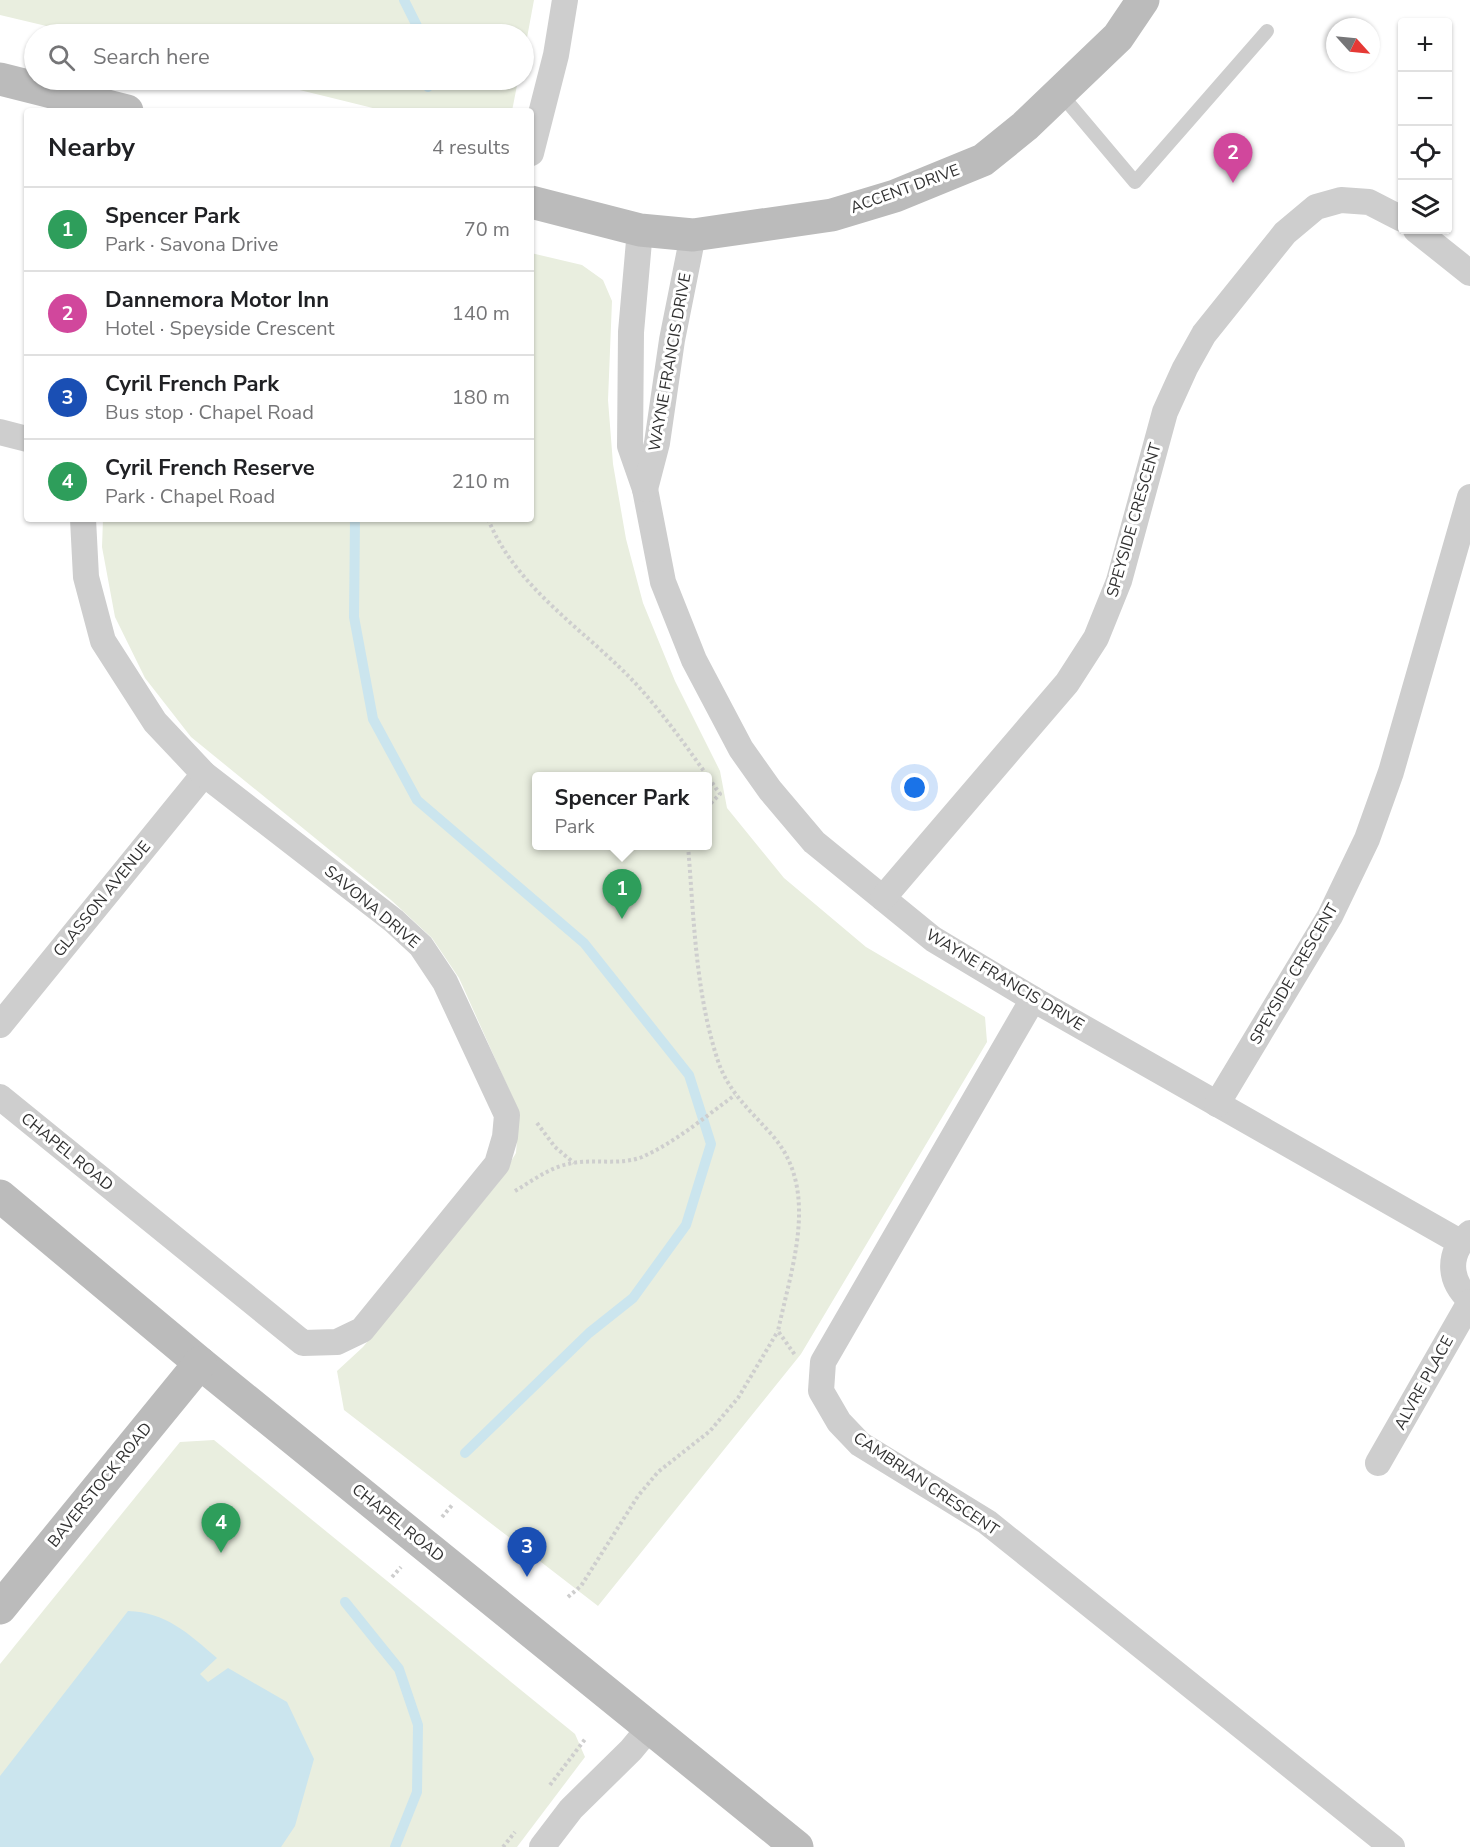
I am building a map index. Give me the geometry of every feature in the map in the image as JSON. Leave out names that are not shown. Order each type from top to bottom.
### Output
[{"type":"main road","name":"ACCENT DRIVE","points":[[534,203],[640,230],[693,235],[832,215],[895,196],[983,160],[1025,126],[1118,37],[1143,0]]},
{"type":"main road","points":[[0,79],[24,85]]},
{"type":"main road","points":[[44,90],[115,108]]},
{"type":"main road","name":"CHAPEL ROAD","points":[[0,1196],[200,1363],[797,1847]]},
{"type":"main road","name":"BAVERSTOCK ROAD","points":[[0,1608],[200,1363]]},
{"type":"street","points":[[534,141],[556,55],[565,0]]},
{"type":"street","name":"SPEYSIDE CRESCENT","points":[[883,898],[1067,683],[1095,638],[1119,581],[1165,412],[1204,334],[1285,234],[1316,207],[1341,200],[1369,202],[1398,217]]},
{"type":"street","name":"WAYNE FRANCIS DRIVE","points":[[640,230],[631,332],[630,446],[645,489],[663,582],[694,660],[741,749],[770,790],[814,842],[933,939],[1217,1104],[1465,1238]]},
{"type":"street","points":[[1421,234],[1470,273]]},
{"type":"street","name":"WAYNE FRANCIS DRIVE","points":[[645,489],[657,443],[672,340],[693,235]]},
{"type":"street","points":[[0,432],[24,438]]},
{"type":"street","name":"SPEYSIDE CRESCENT","points":[[1217,1104],[1330,916],[1367,839],[1391,772],[1470,497]]},
{"type":"street","name":"SAVONA DRIVE","points":[[83,522],[86,578],[103,641],[155,722],[204,774],[394,921],[421,946],[445,982],[507,1115],[505,1137],[496,1164],[362,1330],[337,1342],[303,1343]]},
{"type":"street","name":"GLASSON AVENUE","points":[[0,1025],[204,774]]},
{"type":"street","name":"CAMBRIAN CRESCENT","points":[[1033,999],[823,1362],[821,1391],[839,1422],[860,1444],[987,1522],[1392,1847]]},
{"type":"street","name":"CHAPEL ROAD","points":[[0,1097],[303,1343]]},
{"type":"street","points":[[1465,1238],[1454,1254],[1454,1280],[1470,1301]]},
{"type":"street","name":"ALVRE PLACE","points":[[1378,1463],[1470,1301]]},
{"type":"street","points":[[542,1847],[571,1809],[631,1750],[650,1727]]},
{"type":"lane","points":[[1060,93],[1135,182],[1267,31]]},
{"type":"path","points":[[489,522],[504,552],[530,584],[636,684],[705,772]]},
{"type":"path","points":[[712,782],[720,794],[712,802]]},
{"type":"path","points":[[568,1597],[581,1586],[638,1496],[658,1472],[710,1431],[738,1398],[778,1331],[798,1247],[800,1216],[789,1157],[735,1095],[717,1060],[698,982],[688,850]]},
{"type":"path","points":[[512,1193],[550,1170],[574,1163],[640,1158],[670,1142],[735,1095]]},
{"type":"path","points":[[532,1116],[555,1147],[574,1163]]},
{"type":"path","points":[[778,1331],[797,1360]]},
{"type":"shaded area","points":[[0,0],[534,0],[530,24],[38,24],[0,15]]},
{"type":"shaded area","points":[[300,90],[516,90],[513,108],[373,108]]},
{"type":"shaded area","points":[[534,254],[582,265],[603,280],[612,301],[608,400],[613,464],[626,539],[643,603],[675,681],[720,771],[727,808],[784,878],[866,947],[985,1017],[987,1042],[801,1354],[598,1606],[344,1410],[337,1371],[363,1347],[498,1183],[516,1153],[519,1112],[459,978],[432,938],[391,900],[191,737],[145,678],[115,617],[102,547],[103,522],[534,522]]},
{"type":"shaded area","points":[[214,1440],[575,1734],[585,1757],[517,1847],[0,1847],[0,1664],[180,1442]]},
{"type":"water","points":[[128,1611],[142,1612],[165,1620],[187,1633],[217,1658],[200,1674],[208,1682],[228,1668],[287,1702],[314,1759],[295,1826],[281,1847],[0,1847],[0,1776]]},
{"type":"waterway","points":[[404,0],[416,24]]},
{"type":"waterway","points":[[355,522],[354,617],[373,719],[417,800],[584,943],[689,1075],[711,1144],[686,1225],[633,1298],[589,1333],[465,1453]]},
{"type":"waterway","points":[[345,1602],[399,1669],[418,1725],[417,1792],[395,1847]]},
{"type":"place","name":"Dannemora Motor Inn","points":[[1233,183]]},
{"type":"place","name":"Spencer Park","points":[[622,919]]},
{"type":"place","name":"Cyril French Reserve","points":[[221,1553]]},
{"type":"place","name":"Cyril French Park","points":[[527,1577]]}]
